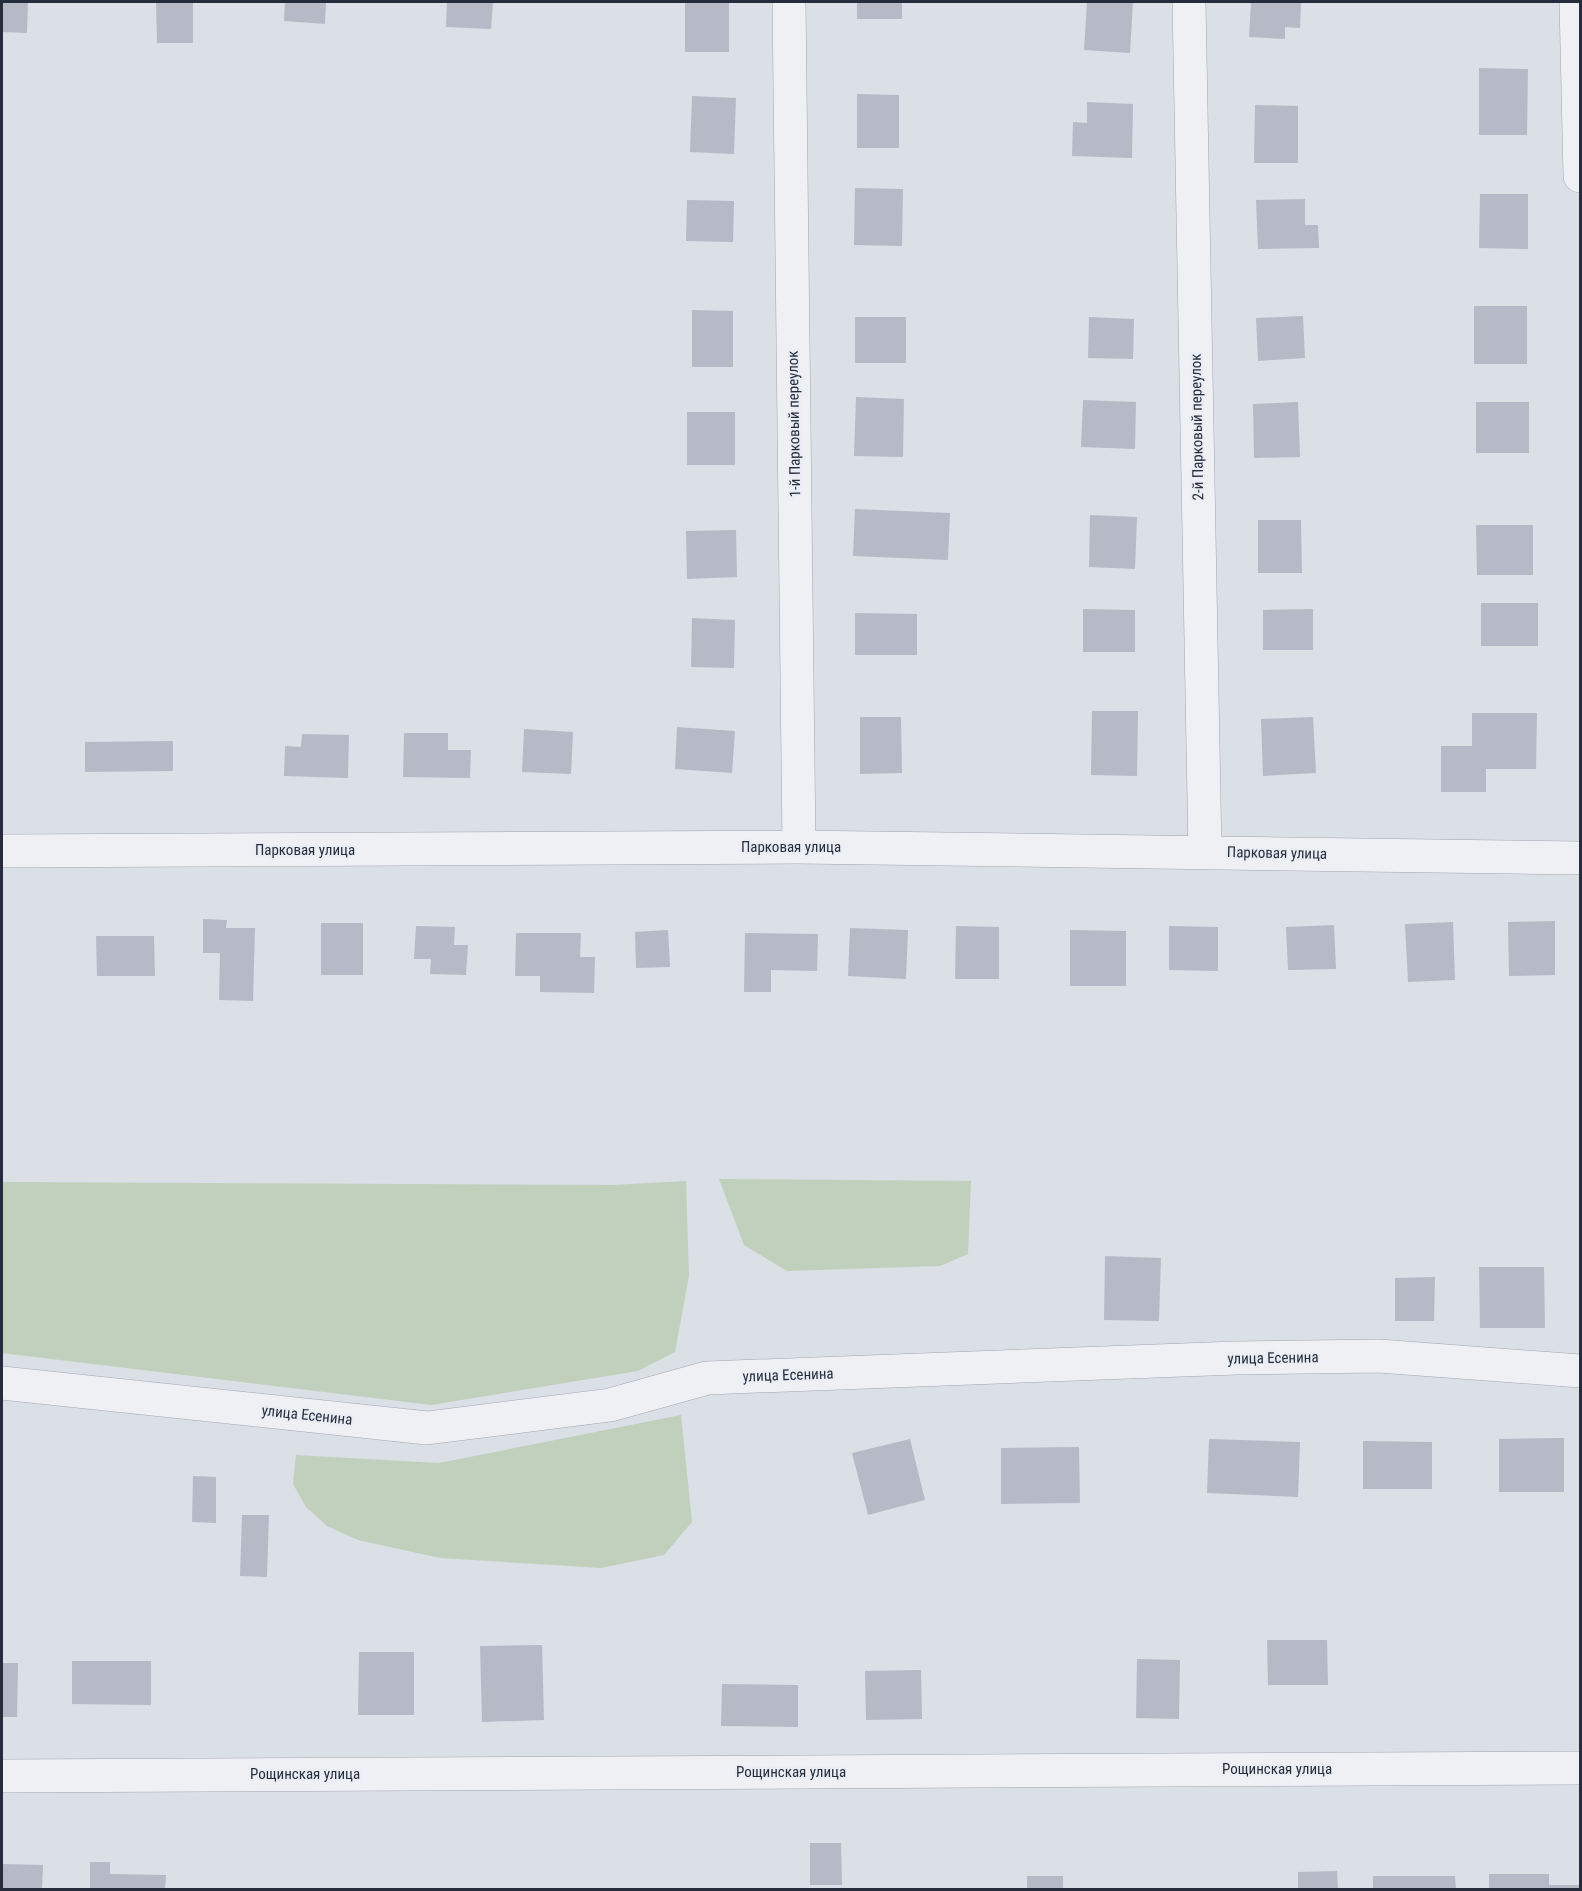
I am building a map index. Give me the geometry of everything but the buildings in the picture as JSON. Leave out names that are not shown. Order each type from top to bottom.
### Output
[{"type":"street","name":"1-й Парковый переулок","points":[[789,2],[799,847]]},
{"type":"street","name":"2-й Парковый переулок","points":[[1189,2],[1205,852]]},
{"type":"street","points":[[1576,2],[1581,176]]},
{"type":"street","name":"Парковая улица","points":[[2,851],[799,847],[1581,858]]},
{"type":"street","name":"улица Есенина","points":[[2,1383],[427,1428],[610,1405],[707,1378],[1236,1358],[1379,1356],[1581,1371]]},
{"type":"street","name":"Рощинская улица","points":[[2,1776],[1581,1768]]},
{"type":"green space","points":[[719,1179],[971,1181],[968,1254],[940,1266],[787,1271],[744,1245]]},
{"type":"green space","points":[[686,1181],[689,1276],[675,1352],[638,1371],[431,1405],[2,1353],[2,1182],[612,1185]]},
{"type":"green space","points":[[681,1415],[692,1522],[664,1555],[601,1568],[440,1558],[358,1540],[327,1526],[306,1507],[293,1484],[296,1455],[439,1463]]}]
